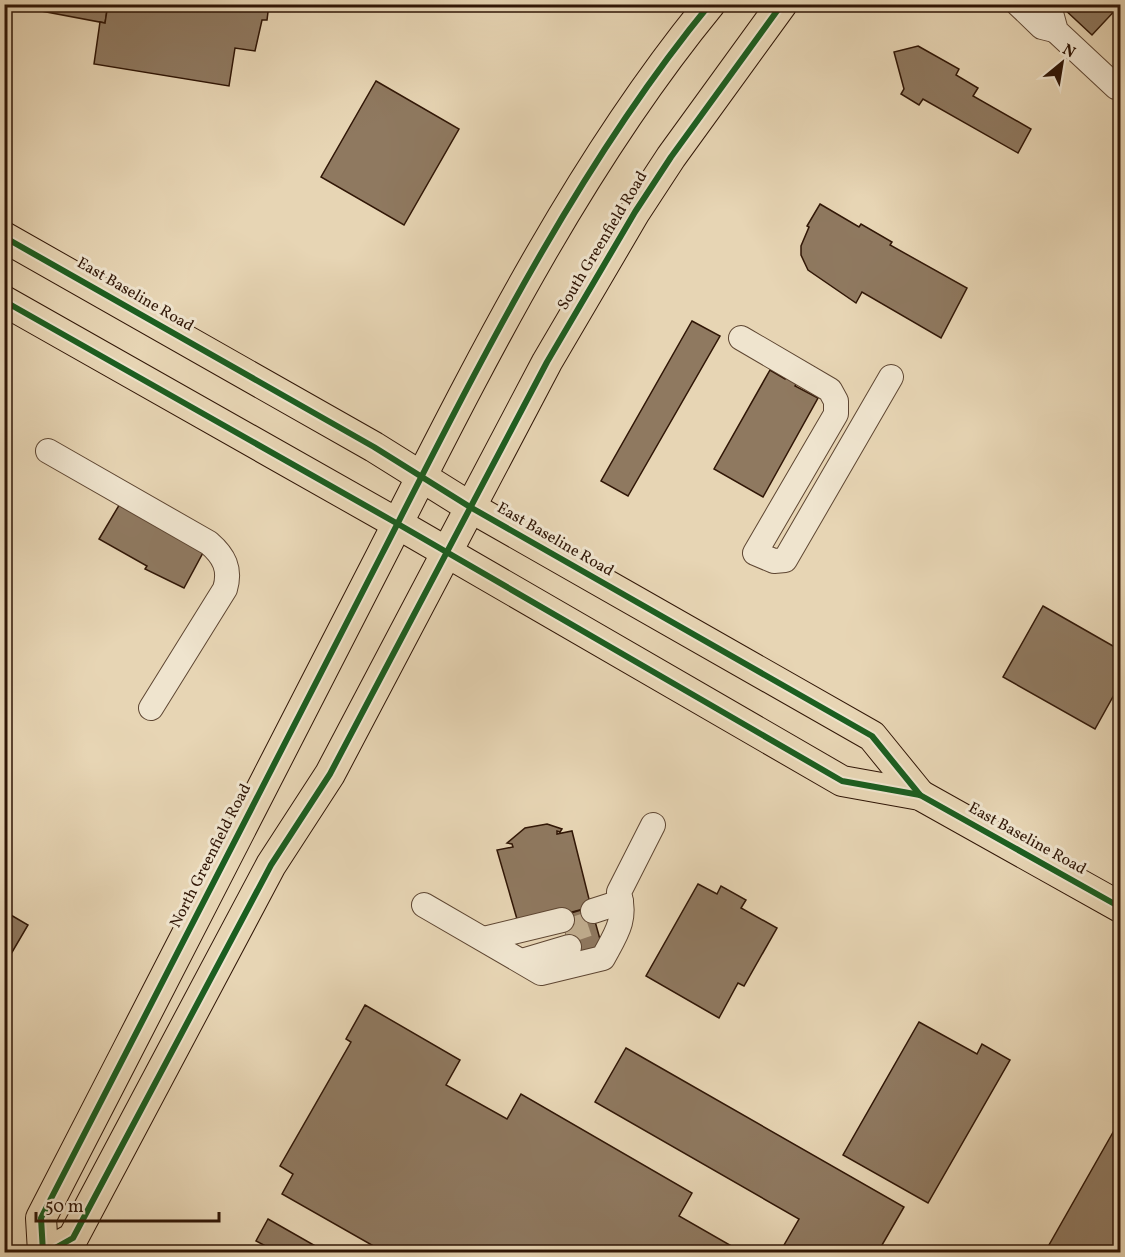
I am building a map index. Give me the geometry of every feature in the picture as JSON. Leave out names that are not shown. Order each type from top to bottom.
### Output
[{"type":"main road","points":[[422,476],[535,266],[574,201],[629,112],[672,51],[710,4]]},
{"type":"main road","name":"South Greenfield Road","points":[[470,507],[547,362],[635,212],[684,139],[782,4]]},
{"type":"main road","name":"East Baseline Road","points":[[4,237],[422,476],[470,507],[872,736],[920,795]]},
{"type":"main road","name":"East Baseline Road","points":[[4,300],[447,552],[842,781],[920,795],[1120,907]]},
{"type":"main road","name":"North Greenfield Road","points":[[422,476],[41,1218],[46,1252],[73,1238],[272,865],[330,774],[470,507]]},
{"type":"main road","points":[[197,912],[242,920]]},
{"type":"main road","points":[[105,1094],[148,1097]]},
{"type":"lane","points":[[1018,4],[1042,27],[1056,31],[1116,87]]},
{"type":"lane","points":[[1041,4],[1051,13],[1056,31]]},
{"type":"lane","points":[[741,338],[830,390],[837,400],[836,414],[755,553],[774,561],[785,560],[891,377]]},
{"type":"lane","points":[[48,452],[200,537],[220,552],[229,576],[225,589],[183,660],[151,708]]},
{"type":"lane","points":[[424,905],[542,973],[603,958],[608,919],[653,825]]},
{"type":"lane","points":[[503,950],[565,933],[503,950]]},
{"type":"building","points":[[4,4],[108,4],[105,23]]},
{"type":"building","points":[[108,4],[269,4],[267,20],[262,20],[255,51],[235,48],[229,86],[94,64],[100,22],[105,23]]},
{"type":"building","points":[[1051,4],[1120,5],[1092,35],[1062,7],[1058,11]]},
{"type":"building","points":[[918,46],[959,69],[956,75],[978,88],[973,96],[1031,129],[1018,153],[923,99],[919,105],[901,94],[904,89],[894,52]]},
{"type":"building","points":[[376,81],[459,129],[404,225],[321,177]]},
{"type":"building","points":[[820,204],[859,227],[861,224],[892,242],[890,245],[967,288],[941,338],[862,292],[856,303],[808,270],[801,255],[801,246],[809,227],[807,226]]},
{"type":"building","points":[[692,321],[720,336],[628,496],[601,481]]},
{"type":"building","points":[[770,370],[785,379],[787,375],[798,381],[795,386],[818,398],[763,497],[714,469]]},
{"type":"building","points":[[121,502],[205,549],[184,588],[145,569],[147,566],[99,539]]},
{"type":"building","points":[[1043,606],[1120,650],[1120,684],[1095,729],[1003,677]]},
{"type":"building","points":[[547,824],[562,829],[560,832],[557,831],[557,834],[572,831],[591,907],[519,926],[497,850],[513,847],[512,844],[507,843],[525,828]]},
{"type":"building","points":[[698,884],[717,894],[721,886],[746,900],[741,908],[777,928],[744,986],[738,983],[719,1018],[646,976]]},
{"type":"building","points":[[591,907],[605,957],[575,965],[561,916]]},
{"type":"building","points":[[4,911],[28,925],[4,966]]},
{"type":"building","points":[[365,1005],[460,1060],[446,1085],[507,1119],[521,1094],[692,1193],[679,1216],[742,1252],[384,1252],[282,1194],[293,1174],[280,1166],[351,1042],[346,1039]]},
{"type":"building","points":[[919,1022],[977,1054],[982,1044],[1010,1060],[928,1203],[843,1155]]},
{"type":"building","points":[[626,1048],[904,1207],[878,1252],[780,1252],[799,1219],[595,1102]]},
{"type":"building","points":[[1120,1120],[1120,1252],[1045,1252]]},
{"type":"building","points":[[268,1219],[326,1252],[277,1252],[256,1241]]},
{"type":"tunnel","points":[[565,932],[595,922]]},
{"type":"cycle path","points":[[43,1252],[41,1218],[492,341],[572,201],[661,67],[710,4]]},
{"type":"cycle path","points":[[48,1252],[73,1238],[271,865],[330,774],[547,362],[635,212],[671,157],[782,4]]},
{"type":"cycle path","points":[[4,237],[374,447],[470,507],[872,736],[920,795]]},
{"type":"cycle path","points":[[4,301],[398,524],[842,781],[920,795],[1120,907]]}]
